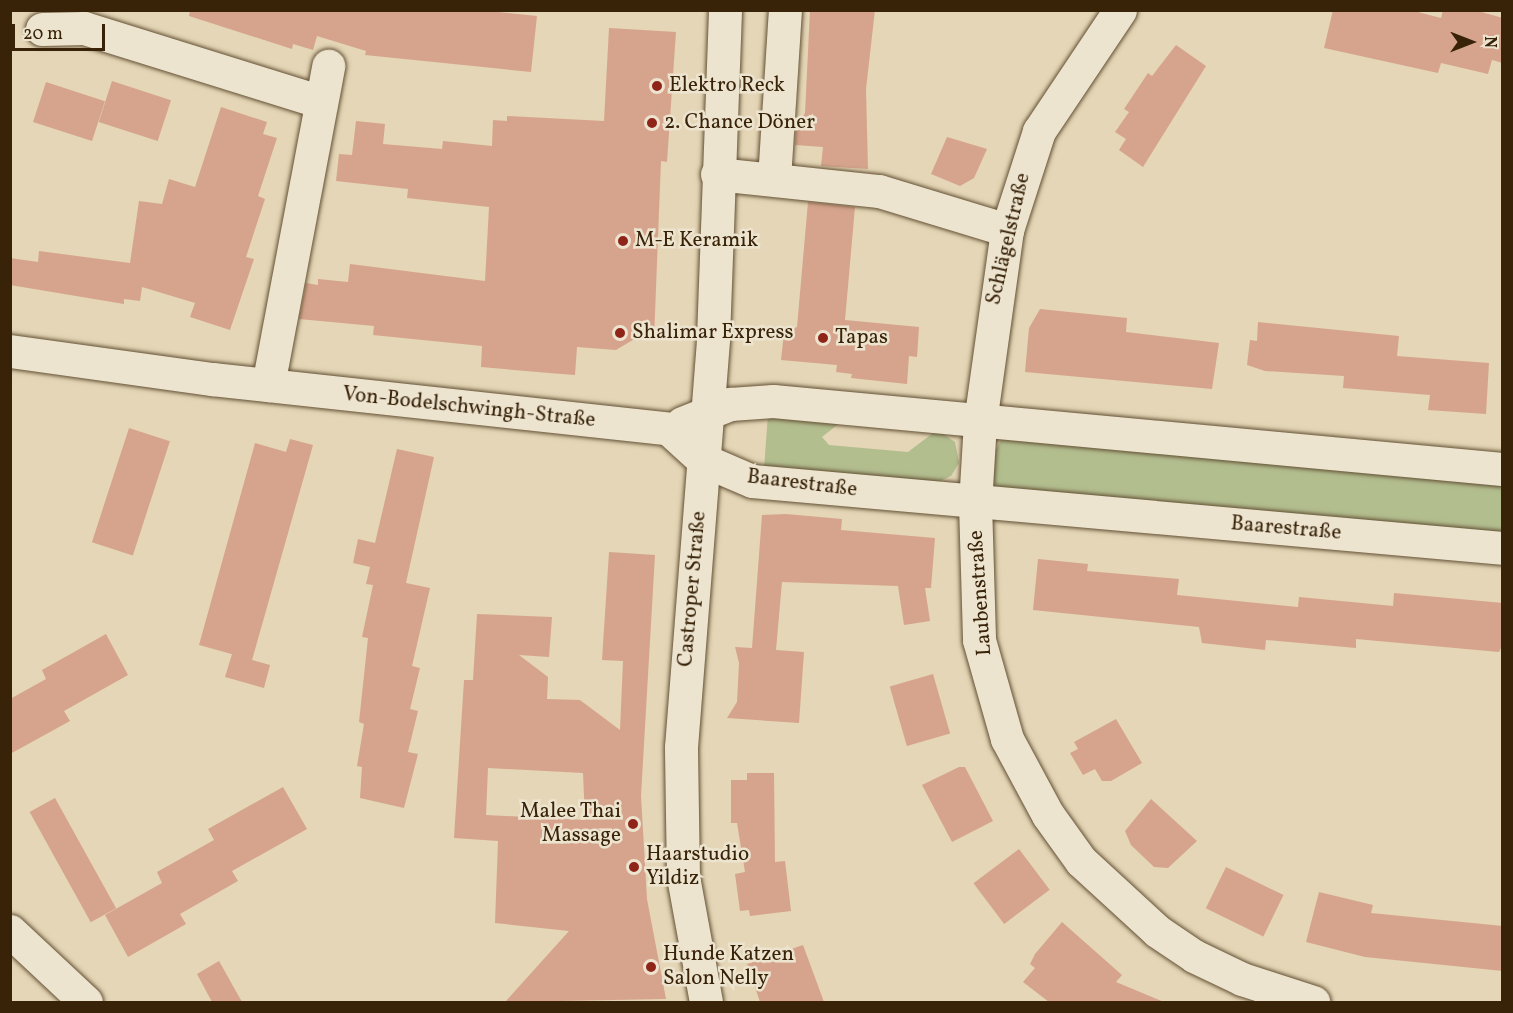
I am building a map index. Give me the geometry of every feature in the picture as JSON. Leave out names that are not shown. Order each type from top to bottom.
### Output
[{"type":"street","name":"Castroper Straße","points":[[706,1002],[688,923],[680,810],[685,679],[707,411],[725,10]]},
{"type":"street","points":[[774,179],[785,10]]},
{"type":"street","name":"Schlägelstraße","points":[[980,422],[1007,230],[1039,131],[1120,10]]},
{"type":"street","points":[[42,28],[93,30],[321,102]]},
{"type":"street","points":[[268,385],[328,66]]},
{"type":"street","points":[[717,174],[879,191],[1007,230]]},
{"type":"street","name":"Von-Bodelschwingh-Straße","points":[[10,351],[268,385],[669,429]]},
{"type":"street","points":[[669,429],[707,411],[773,401],[1503,470]]},
{"type":"street","name":"Laubenstraße","points":[[980,422],[975,503],[979,640],[1007,739],[1048,815],[1081,861],[1157,931],[1242,979],[1313,1002]]},
{"type":"street","name":"Baarestraße","points":[[669,429],[704,460],[752,482],[1503,548]]},
{"type":"street","points":[[10,932],[86,1002]]},
{"type":"green space","points":[[768,414],[842,421],[822,437],[829,445],[908,452],[937,430],[955,442],[959,463],[951,476],[938,482],[764,469]]},
{"type":"green space","points":[[1011,436],[1502,482],[1502,536],[997,487],[991,479],[991,459],[1001,440]]},
{"type":"building","points":[[190,10],[480,10],[537,16],[531,72],[365,55],[366,51],[317,36],[313,50],[293,44],[292,49],[189,16]]},
{"type":"building","points":[[810,10],[875,10],[866,89],[868,169],[821,166],[823,147],[795,145],[796,128],[805,113]]},
{"type":"building","points":[[1333,10],[1410,10],[1441,18],[1443,10],[1474,10],[1503,18],[1503,63],[1492,60],[1488,74],[1441,63],[1438,73],[1324,48]]},
{"type":"building","points":[[609,28],[676,32],[667,162],[661,161],[654,339],[636,338],[616,350],[577,347],[575,375],[481,367],[482,346],[373,335],[374,326],[299,319],[306,283],[318,285],[318,279],[348,282],[350,264],[485,281],[489,207],[407,198],[408,189],[336,181],[339,154],[352,155],[356,121],[385,124],[383,144],[442,149],[443,141],[492,146],[493,120],[507,121],[507,116],[604,121]]},
{"type":"building","points":[[1176,45],[1206,66],[1143,167],[1119,150],[1126,139],[1115,132],[1129,112],[1124,109],[1148,73],[1152,76]]},
{"type":"building","points":[[112,81],[171,100],[158,141],[99,122]]},
{"type":"building","points":[[46,82],[105,101],[92,141],[33,122]]},
{"type":"building","points":[[221,107],[267,122],[263,134],[277,138],[258,196],[265,199],[246,257],[254,259],[230,330],[190,317],[195,303],[142,287],[140,301],[124,299],[124,304],[10,285],[10,258],[38,262],[39,251],[130,263],[139,201],[162,204],[169,179],[195,187]]},
{"type":"building","points":[[947,137],[987,149],[974,178],[960,186],[931,174]]},
{"type":"building","points":[[808,202],[855,207],[845,320],[919,327],[917,357],[909,356],[907,384],[851,378],[852,374],[836,372],[837,365],[781,360],[784,333],[797,327]]},
{"type":"building","points":[[1040,309],[1127,318],[1126,332],[1219,343],[1212,389],[1025,372],[1029,328]]},
{"type":"building","points":[[1258,322],[1399,336],[1397,356],[1489,363],[1486,414],[1428,410],[1430,395],[1343,388],[1344,376],[1265,371],[1247,365],[1250,340],[1257,341]]},
{"type":"building","points":[[129,428],[170,441],[133,555],[92,542]]},
{"type":"building","points":[[290,439],[313,445],[252,660],[270,665],[264,688],[225,677],[232,654],[199,645],[255,443],[286,452]]},
{"type":"building","points":[[397,449],[434,457],[406,583],[430,588],[412,666],[420,668],[410,709],[418,711],[408,752],[418,754],[404,808],[360,798],[362,767],[357,766],[364,724],[359,722],[368,638],[362,637],[373,585],[366,584],[370,567],[353,563],[358,539],[375,543]]},
{"type":"building","points":[[786,514],[842,519],[841,530],[935,538],[931,588],[925,588],[930,621],[904,625],[898,586],[782,582],[776,650],[804,652],[799,723],[727,718],[737,702],[739,663],[735,647],[752,648],[762,515]]},
{"type":"building","points":[[609,552],[655,555],[641,796],[647,899],[666,999],[505,1002],[569,931],[495,923],[498,841],[454,838],[464,680],[473,680],[477,614],[552,617],[549,657],[519,655],[548,677],[547,699],[580,700],[620,730],[623,661],[602,660]],"holes":[[[488,768],[583,773],[585,820],[486,815]]]},
{"type":"building","points":[[1038,559],[1088,564],[1087,571],[1179,579],[1177,595],[1298,607],[1299,597],[1393,606],[1394,593],[1503,603],[1503,644],[1499,652],[1356,639],[1356,648],[1266,640],[1265,650],[1202,643],[1199,627],[1033,610]]},
{"type":"building","points":[[106,634],[128,675],[64,711],[70,721],[10,754],[10,699],[46,679],[42,670]]},
{"type":"building","points":[[933,674],[950,734],[907,746],[890,686]]},
{"type":"building","points":[[1116,719],[1142,763],[1111,781],[1102,781],[1095,769],[1083,775],[1070,753],[1078,749],[1074,742]]},
{"type":"building","points":[[959,767],[965,767],[993,821],[952,842],[922,785]]},
{"type":"building","points":[[747,773],[774,773],[775,862],[785,861],[791,911],[750,916],[749,910],[740,911],[735,874],[745,872],[737,823],[731,823],[731,780],[747,780]]},
{"type":"building","points":[[283,787],[307,829],[232,871],[238,881],[180,914],[186,924],[128,957],[105,915],[162,883],[157,872],[214,840],[208,829]]},
{"type":"building","points":[[55,798],[116,908],[91,922],[30,812]]},
{"type":"building","points":[[1151,799],[1197,841],[1168,868],[1154,867],[1131,845],[1125,831]]},
{"type":"building","points":[[1019,849],[1050,890],[1004,924],[973,883]]},
{"type":"building","points":[[1226,867],[1284,895],[1263,936],[1206,908]]},
{"type":"building","points":[[1319,892],[1373,905],[1371,913],[1503,926],[1503,971],[1365,957],[1306,942]]},
{"type":"building","points":[[1062,922],[1122,975],[1116,982],[1164,1002],[1049,1002],[1023,982],[1035,968],[1030,964],[1035,954]]},
{"type":"building","points":[[803,945],[824,1002],[760,1002],[747,964]]},
{"type":"building","points":[[219,961],[242,1002],[212,1002],[197,974]]},
{"type":"place","name":"Elektro Reck","points":[[657,86]]},
{"type":"place","name":"2. Chance Döner","points":[[652,123]]},
{"type":"place","name":"M-E Keramik","points":[[623,241]]},
{"type":"place","name":"Shalimar Express","points":[[620,333]]},
{"type":"place","name":"Tapas","points":[[823,338]]},
{"type":"place","name":"Malee Thai Massage","points":[[633,824]]},
{"type":"place","name":"Haarstudio Yildiz","points":[[634,867]]},
{"type":"place","name":"Hunde Katzen Salon Nelly","points":[[651,967]]}]
